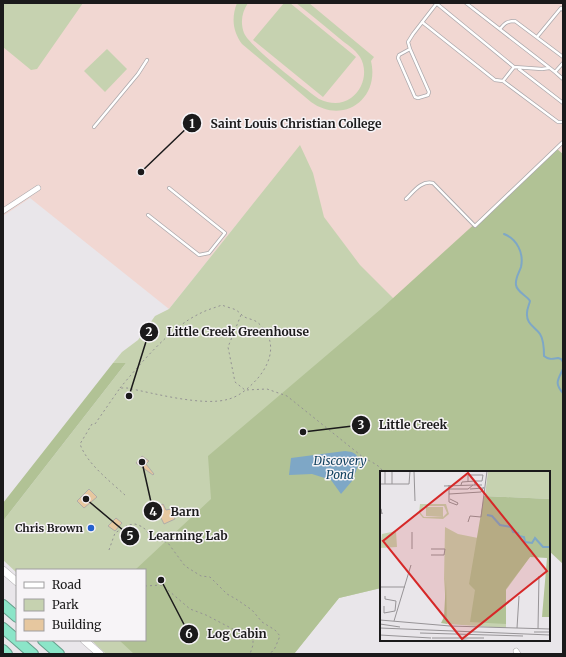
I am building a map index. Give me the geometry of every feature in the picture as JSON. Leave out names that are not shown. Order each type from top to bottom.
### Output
[{"type":"highway","points":[[3,605],[16,616]]},
{"type":"highway","points":[[3,628],[16,639]]},
{"type":"highway","points":[[18,641],[33,654]]},
{"type":"highway","points":[[44,641],[59,654]]},
{"type":"highway","points":[[3,650],[7,654]]},
{"type":"street","points":[[3,211],[38,188]]},
{"type":"street","points":[[3,570],[16,581]]},
{"type":"street","points":[[85,641],[100,654]]},
{"type":"lane","points":[[410,49],[399,55],[398,58],[415,97],[418,98],[428,94],[429,92],[408,42],[436,3],[514,68],[549,68]]},
{"type":"lane","points":[[466,3],[563,79]]},
{"type":"lane","points":[[537,37],[561,8],[563,10]]},
{"type":"lane","points":[[500,29],[505,23],[515,21],[563,57]]},
{"type":"lane","points":[[422,22],[495,80],[503,82],[558,122],[563,122]]},
{"type":"lane","points":[[94,127],[138,74],[147,60]]},
{"type":"lane","points":[[555,72],[563,63]]},
{"type":"lane","points":[[503,82],[514,68]]},
{"type":"lane","points":[[519,68],[563,103]]},
{"type":"lane","points":[[406,198],[422,184],[430,182],[434,183],[475,226],[563,142]]},
{"type":"lane","points":[[148,215],[199,255],[209,252],[225,233],[169,188]]},
{"type":"path","points":[[120,388],[127,388],[180,399],[211,401],[228,400],[239,395],[262,372],[269,360],[271,350],[269,336],[256,321],[244,317],[236,310],[222,305],[198,314],[182,324],[142,362],[120,388],[95,424],[92,424],[80,444],[83,453],[89,460],[126,496]]},
{"type":"path","points":[[241,314],[228,347],[235,382],[245,390],[267,389],[287,396],[364,458],[382,469],[383,471]]},
{"type":"path","points":[[109,550],[115,533],[128,525],[135,524],[143,527],[149,534],[168,543],[185,566],[201,576],[210,577],[227,594],[252,610],[262,622],[275,630],[280,636],[275,648],[270,654]]},
{"type":"path","points":[[146,586],[162,585],[190,609],[206,615],[253,640],[250,654]]},
{"type":"shaded area","points":[[3,3],[563,3],[563,151],[387,313],[241,219],[169,309],[30,198],[3,216]]},
{"type":"green space","points":[[3,3],[83,3],[37,69],[31,70],[3,47]]},
{"type":"green space","points":[[237,3],[248,3],[242,17],[242,25],[244,33],[256,47],[278,67],[319,99],[331,103],[343,102],[351,98],[359,90],[362,84],[364,68],[362,62],[358,54],[353,49],[296,3],[309,3],[374,57],[371,61],[372,75],[370,87],[364,97],[356,104],[346,109],[335,111],[323,108],[311,102],[242,44],[234,25],[234,14]]},
{"type":"green space","points":[[284,3],[290,3],[356,57],[323,97],[253,40]]},
{"type":"green space","points":[[107,49],[127,69],[105,92],[84,71]]},
{"type":"green space","points":[[300,145],[313,173],[324,217],[360,265],[393,298],[548,471],[380,471],[380,588],[339,598],[294,654],[106,654],[92,641],[146,641],[146,569],[16,569],[16,572],[3,560],[3,521],[126,363],[113,363],[122,352],[138,340],[155,316],[169,309]]},
{"type":"green space","points":[[557,149],[563,154],[563,564],[550,552],[550,471],[380,471],[380,588],[339,598],[294,654],[134,654],[120,641],[146,641],[146,569],[136,569],[211,499],[208,456],[381,309]]},
{"type":"green space","points":[[113,363],[126,363],[3,521],[3,503]]},
{"type":"water","name":"Discovery Pond","points":[[345,451],[354,453],[360,461],[352,481],[341,494],[331,480],[312,474],[289,475],[291,458]]},
{"type":"building","points":[[142,456],[149,461],[146,464],[154,474],[153,475],[136,463]]},
{"type":"building","points":[[89,489],[97,497],[84,508],[77,501]]},
{"type":"building","points":[[163,504],[166,510],[171,509],[175,519],[164,524],[156,508]]},
{"type":"building","points":[[116,518],[122,523],[115,531],[108,526]]},
{"type":"waterway","points":[[504,234],[513,239],[520,252],[522,262],[516,285],[518,290],[530,301],[527,310],[527,317],[529,323],[541,336],[544,345],[544,356],[549,359],[558,358],[563,362]]},
{"type":"waterway","points":[[563,369],[558,379],[558,387],[563,393]]},
{"type":"place","name":"Saint Louis Christian College","points":[[141,172]]},
{"type":"place","name":"Little Creek Greenhouse","points":[[129,396]]},
{"type":"place","name":"Little Creek","points":[[303,432]]},
{"type":"place","name":"Barn","points":[[142,462]]},
{"type":"place","name":"Learning Lab","points":[[86,499]]},
{"type":"place","name":"Chris Brown","points":[[91,528]]},
{"type":"place","name":"Log Cabin","points":[[161,580]]}]
